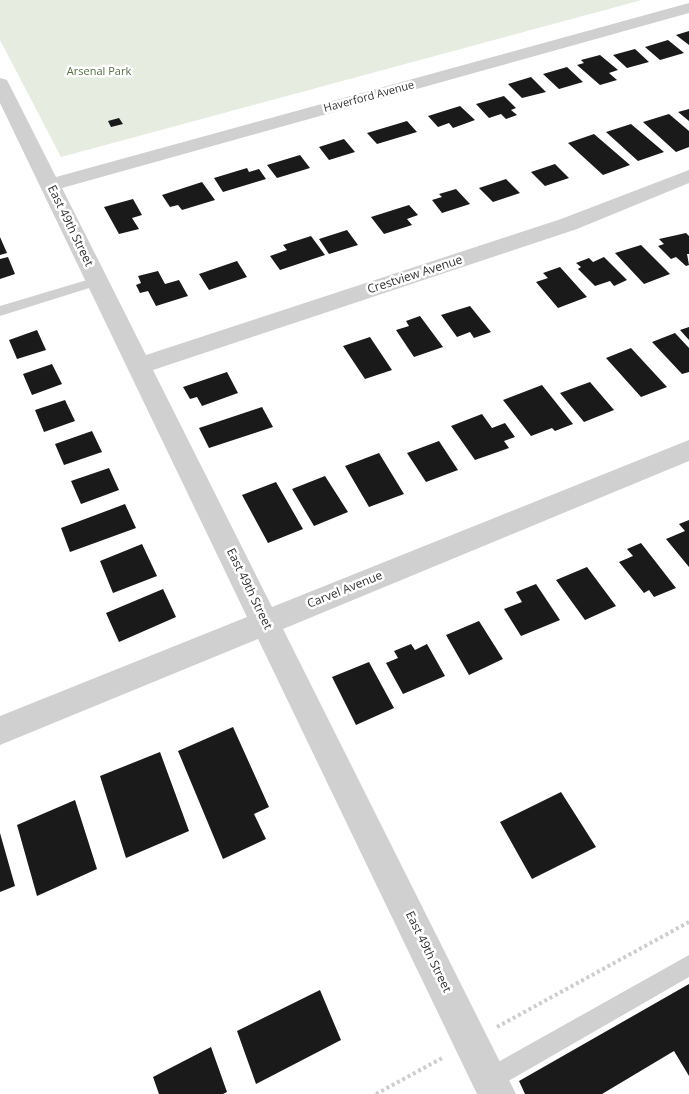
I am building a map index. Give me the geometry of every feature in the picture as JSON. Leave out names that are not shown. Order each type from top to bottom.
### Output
[{"type":"street","name":"Haverford Avenue","points":[[50,185],[689,8]]},
{"type":"street","name":"East 49th Street","points":[[0,84],[493,1086]]},
{"type":"street","name":"Crestview Avenue","points":[[139,366],[570,224],[689,176]]},
{"type":"street","name":"Carvel Avenue","points":[[0,731],[689,450]]},
{"type":"lane","points":[[0,312],[97,281]]},
{"type":"lane","points":[[493,1086],[689,965]]},
{"type":"path","points":[[492,1030],[689,922]]},
{"type":"path","points":[[376,1094],[431,1064]]},
{"type":"green space","name":"Arsenal Park","points":[[0,0],[642,0],[61,157],[0,40]]},
{"type":"building","points":[[689,31],[689,45],[676,35]]},
{"type":"building","points":[[668,40],[684,53],[660,60],[645,47]]},
{"type":"building","points":[[635,49],[649,62],[627,68],[613,55]]},
{"type":"building","points":[[600,55],[618,70],[609,73],[617,80],[600,85],[577,65],[584,63],[581,60]]},
{"type":"building","points":[[567,67],[583,82],[559,89],[543,74]]},
{"type":"building","points":[[531,77],[546,92],[522,98],[508,84]]},
{"type":"building","points":[[504,96],[516,108],[511,110],[517,115],[506,119],[501,114],[489,118],[476,104]]},
{"type":"building","points":[[460,106],[475,120],[453,128],[449,123],[438,127],[428,116]]},
{"type":"building","points":[[689,109],[689,121],[678,112]]},
{"type":"building","points":[[669,114],[689,131],[689,147],[676,152],[643,122]]},
{"type":"building","points":[[119,118],[123,124],[111,127],[108,121]]},
{"type":"building","points":[[407,121],[417,132],[377,144],[367,133]]},
{"type":"building","points":[[631,124],[664,152],[638,161],[606,132]]},
{"type":"building","points":[[594,134],[630,165],[603,175],[568,143]]},
{"type":"building","points":[[344,139],[355,152],[329,160],[319,147]]},
{"type":"building","points":[[300,155],[310,168],[277,178],[267,165]]},
{"type":"building","points":[[555,164],[569,178],[545,186],[531,172]]},
{"type":"building","points":[[247,168],[249,172],[259,169],[266,179],[223,192],[214,178]]},
{"type":"building","points":[[506,179],[520,193],[493,202],[479,188]]},
{"type":"building","points":[[202,182],[215,200],[182,210],[178,205],[170,207],[162,195]]},
{"type":"building","points":[[456,189],[470,204],[442,213],[432,200],[442,197],[439,194]]},
{"type":"building","points":[[133,199],[142,215],[132,218],[139,229],[119,234],[104,207]]},
{"type":"building","points":[[409,205],[418,215],[407,219],[412,225],[384,234],[371,217]]},
{"type":"building","points":[[347,230],[358,245],[329,254],[319,239]]},
{"type":"building","points":[[686,233],[689,236],[689,254],[687,254],[689,265],[686,266],[676,257],[671,259],[658,246],[664,244],[659,239]]},
{"type":"building","points":[[311,236],[325,255],[280,270],[270,256],[287,250],[283,245]]},
{"type":"building","points":[[0,237],[7,253],[0,255]]},
{"type":"building","points":[[641,245],[670,274],[644,284],[615,253]]},
{"type":"building","points":[[8,257],[15,274],[0,279],[0,259]]},
{"type":"building","points":[[604,257],[627,280],[614,286],[610,281],[595,286],[578,269],[581,267],[576,263],[589,258],[593,262]]},
{"type":"building","points":[[237,261],[247,277],[209,290],[199,274]]},
{"type":"building","points":[[560,267],[587,297],[558,308],[536,282],[548,278],[543,273]]},
{"type":"building","points":[[158,271],[165,284],[179,280],[188,296],[156,306],[148,291],[140,293],[136,285],[141,283],[138,276]]},
{"type":"building","points":[[470,306],[491,332],[474,338],[470,332],[457,337],[441,315]]},
{"type":"building","points":[[420,316],[443,347],[414,357],[396,330],[409,326],[406,321]]},
{"type":"building","points":[[689,327],[689,340],[680,330]]},
{"type":"building","points":[[37,330],[46,350],[17,359],[9,340]]},
{"type":"building","points":[[675,333],[689,348],[689,372],[682,374],[652,342]]},
{"type":"building","points":[[370,337],[392,370],[365,379],[343,346]]},
{"type":"building","points":[[631,348],[667,387],[641,397],[606,358]]},
{"type":"building","points":[[52,364],[62,384],[32,395],[23,374]]},
{"type":"building","points":[[227,372],[238,393],[202,406],[197,397],[190,399],[183,387]]},
{"type":"building","points":[[590,382],[614,410],[584,422],[560,393]]},
{"type":"building","points":[[542,385],[573,424],[555,431],[552,428],[531,436],[503,400]]},
{"type":"building","points":[[65,400],[75,421],[44,432],[35,410]]},
{"type":"building","points":[[262,407],[273,427],[209,448],[199,428]]},
{"type":"building","points":[[482,414],[492,428],[505,423],[515,437],[504,441],[509,448],[475,460],[451,426]]},
{"type":"building","points":[[92,431],[102,452],[64,465],[55,444]]},
{"type":"building","points":[[439,441],[458,470],[426,482],[407,453]]},
{"type":"building","points":[[379,453],[404,494],[369,507],[345,466]]},
{"type":"building","points":[[109,468],[119,490],[81,504],[71,481]]},
{"type":"building","points":[[325,476],[348,512],[314,526],[292,489]]},
{"type":"building","points":[[276,482],[303,529],[268,543],[242,495]]},
{"type":"building","points":[[125,504],[136,528],[70,552],[61,528]]},
{"type":"building","points":[[689,520],[689,567],[666,539],[685,531],[679,524]]},
{"type":"building","points":[[641,543],[676,588],[654,597],[649,590],[644,593],[619,562],[633,556],[627,549]]},
{"type":"building","points":[[142,544],[157,576],[113,593],[100,561]]},
{"type":"building","points":[[587,567],[616,606],[585,620],[556,580]]},
{"type":"building","points":[[536,584],[560,620],[521,636],[504,609],[522,602],[516,592]]},
{"type":"building","points":[[163,589],[176,617],[119,642],[106,613]]},
{"type":"building","points":[[479,621],[503,659],[469,675],[446,635]]},
{"type":"building","points":[[411,644],[415,650],[427,644],[445,676],[403,694],[386,663],[398,658],[394,651]]},
{"type":"building","points":[[369,662],[394,708],[356,725],[332,677]]},
{"type":"building","points":[[233,727],[269,807],[254,814],[266,839],[223,859],[178,751]]},
{"type":"building","points":[[160,752],[189,831],[126,858],[100,776]]},
{"type":"building","points":[[561,792],[596,847],[532,879],[500,822]]},
{"type":"building","points":[[75,800],[97,869],[37,896],[17,825]]},
{"type":"building","points":[[0,833],[15,886],[0,892]]},
{"type":"building","points":[[689,984],[689,1076],[674,1051],[602,1094],[525,1094],[519,1081]]},
{"type":"building","points":[[320,990],[341,1040],[256,1084],[237,1031]]},
{"type":"building","points":[[211,1047],[227,1092],[223,1094],[159,1094],[153,1077]]}]
